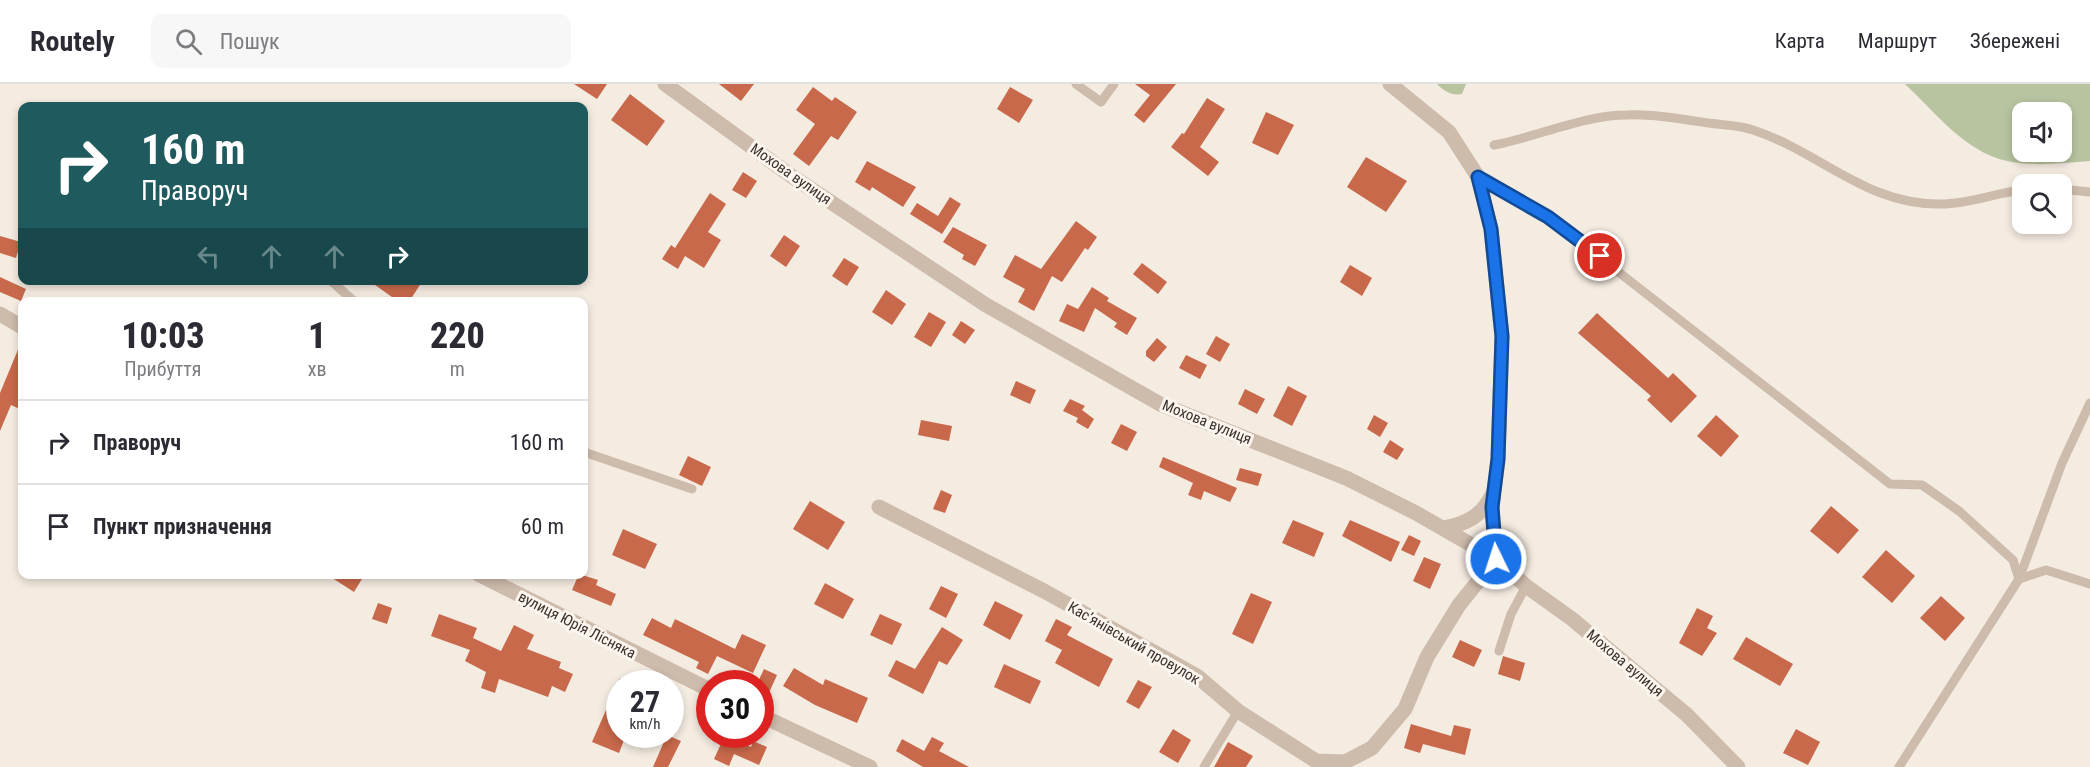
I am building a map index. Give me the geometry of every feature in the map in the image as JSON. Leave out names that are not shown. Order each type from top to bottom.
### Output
[{"type":"street","name":"Мохова вулиця","points":[[665,84],[790,175],[986,305],[1160,404],[1346,478],[1444,528],[1496,559],[1526,586],[1572,619],[1687,715],[1738,767]]},
{"type":"street","points":[[1390,84],[1449,132],[1478,177],[1491,229],[1502,336],[1498,459],[1492,507],[1496,559]]},
{"type":"street","points":[[0,315],[18,325]]},
{"type":"street","points":[[1444,528],[1464,524],[1477,515],[1488,503],[1494,489]]},
{"type":"street","name":"Касʼянівський провулок","points":[[879,507],[1044,591],[1197,676],[1238,711],[1316,761],[1345,762],[1372,748],[1405,709],[1427,657],[1459,605],[1496,559]]},
{"type":"street","name":"вулиця Юрія Лісняка","points":[[488,579],[696,683]]},
{"type":"street","points":[[774,722],[870,767]]},
{"type":"lane","points":[[1076,84],[1101,102],[1114,84]]},
{"type":"lane","points":[[1494,145],[1524,139],[1554,128],[1625,114],[1752,129],[1808,156],[1852,183],[1890,198],[1941,204],[2012,192]]},
{"type":"lane","points":[[1478,177],[1548,217],[1890,484],[1922,485],[1959,511],[2013,560],[2019,579]]},
{"type":"lane","points":[[2072,190],[2090,192]]},
{"type":"lane","points":[[336,285],[349,297]]},
{"type":"lane","points":[[1899,767],[2019,579],[2062,463],[2090,403]]},
{"type":"lane","points":[[588,453],[692,489]]},
{"type":"lane","points":[[2019,579],[2046,570],[2090,584]]},
{"type":"lane","points":[[1499,651],[1510,614],[1526,586]]},
{"type":"lane","points":[[1204,767],[1238,711]]},
{"type":"green space","points":[[1437,84],[1466,84],[1462,94],[1455,94],[1442,89]]},
{"type":"green space","points":[[1905,84],[2090,84],[2090,161],[2048,164],[2014,162],[2072,162],[2072,102],[2012,102],[2012,162],[1978,149],[1939,118]]},
{"type":"building","points":[[574,84],[607,84],[597,99]]},
{"type":"building","points":[[719,84],[754,84],[741,101]]},
{"type":"building","points":[[1135,84],[1176,84],[1144,123],[1134,115],[1150,95]]},
{"type":"building","points":[[813,87],[832,101],[835,97],[857,112],[838,140],[831,136],[809,166],[793,154],[815,124],[796,110]]},
{"type":"building","points":[[1010,87],[1033,100],[1019,123],[997,109]]},
{"type":"building","points":[[630,94],[665,121],[647,146],[611,120]]},
{"type":"building","points":[[1207,98],[1225,109],[1200,147],[1219,162],[1208,176],[1171,147],[1182,133],[1184,134]]},
{"type":"building","points":[[1266,112],[1294,125],[1278,155],[1252,143]]},
{"type":"building","points":[[1366,157],[1407,181],[1386,212],[1347,187]]},
{"type":"building","points":[[867,161],[916,187],[903,207],[872,187],[870,191],[855,182]]},
{"type":"building","points":[[743,172],[757,181],[746,198],[732,190]]},
{"type":"building","points":[[710,193],[726,204],[708,232],[721,240],[704,268],[685,256],[678,269],[662,259],[671,245],[675,248]]},
{"type":"building","points":[[950,197],[961,204],[942,234],[910,214],[917,203],[938,216]]},
{"type":"building","points":[[1076,221],[1097,237],[1088,250],[1085,248],[1062,282],[1052,276],[1034,311],[1018,302],[1025,289],[1003,277],[1015,255],[1041,269]]},
{"type":"building","points":[[953,227],[987,245],[975,266],[962,259],[964,255],[943,242]]},
{"type":"building","points":[[784,235],[800,246],[786,267],[770,256]]},
{"type":"building","points":[[0,236],[18,241],[16,258],[0,253]]},
{"type":"building","points":[[844,258],[859,267],[847,286],[832,276]]},
{"type":"building","points":[[1142,263],[1167,282],[1158,294],[1133,274]]},
{"type":"building","points":[[1350,265],[1372,278],[1362,296],[1340,282]]},
{"type":"building","points":[[0,277],[26,289],[23,297],[18,297],[18,300],[0,292]]},
{"type":"building","points":[[375,285],[420,285],[412,297],[392,297]]},
{"type":"building","points":[[1092,287],[1109,298],[1107,301],[1137,318],[1127,335],[1114,327],[1117,323],[1095,308],[1084,332],[1059,321],[1067,304],[1078,309]]},
{"type":"building","points":[[886,290],[906,304],[892,325],[872,312]]},
{"type":"building","points":[[929,312],[946,322],[931,347],[914,337]]},
{"type":"building","points":[[1597,313],[1668,378],[1673,373],[1697,396],[1671,423],[1647,400],[1651,396],[1578,333]]},
{"type":"building","points":[[961,321],[975,330],[965,344],[952,335]]},
{"type":"building","points":[[1216,336],[1230,344],[1220,362],[1206,354]]},
{"type":"building","points":[[1157,338],[1167,347],[1154,362],[1146,356],[1146,351]]},
{"type":"building","points":[[18,350],[18,408],[11,405],[0,431],[0,393]]},
{"type":"building","points":[[1186,355],[1207,365],[1200,379],[1179,368]]},
{"type":"building","points":[[1016,381],[1036,390],[1030,404],[1010,395]]},
{"type":"building","points":[[1288,386],[1307,396],[1292,426],[1273,416]]},
{"type":"building","points":[[1245,389],[1265,399],[1257,414],[1238,404]]},
{"type":"building","points":[[1070,399],[1085,406],[1082,410],[1094,419],[1088,429],[1076,422],[1078,418],[1063,411]]},
{"type":"building","points":[[1374,415],[1388,423],[1380,437],[1367,429]]},
{"type":"building","points":[[1716,415],[1739,436],[1721,457],[1697,436]]},
{"type":"building","points":[[921,420],[952,426],[949,441],[918,435]]},
{"type":"building","points":[[1121,424],[1137,432],[1127,451],[1111,443]]},
{"type":"building","points":[[1390,440],[1404,449],[1397,460],[1383,452]]},
{"type":"building","points":[[688,456],[711,467],[702,486],[679,475]]},
{"type":"building","points":[[1163,457],[1237,488],[1230,502],[1204,491],[1201,500],[1188,495],[1193,483],[1159,467]]},
{"type":"building","points":[[1240,468],[1262,474],[1258,486],[1236,480]]},
{"type":"building","points":[[941,490],[952,495],[945,513],[933,509]]},
{"type":"building","points":[[810,501],[845,522],[828,550],[793,529]]},
{"type":"building","points":[[1831,506],[1859,530],[1838,554],[1810,531]]},
{"type":"building","points":[[1293,520],[1324,533],[1314,557],[1282,543]]},
{"type":"building","points":[[1350,520],[1400,542],[1391,562],[1342,536]]},
{"type":"building","points":[[623,529],[657,544],[645,569],[612,555]]},
{"type":"building","points":[[1409,535],[1421,541],[1414,556],[1401,550]]},
{"type":"building","points":[[1886,550],[1915,576],[1892,603],[1862,577]]},
{"type":"building","points":[[1424,557],[1441,564],[1430,589],[1413,581]]},
{"type":"building","points":[[588,577],[598,580],[596,585],[616,594],[611,606],[572,590],[577,579],[588,579]]},
{"type":"building","points":[[334,579],[362,579],[354,592]]},
{"type":"building","points":[[825,583],[854,599],[843,619],[814,604]]},
{"type":"building","points":[[941,586],[958,594],[946,618],[929,609]]},
{"type":"building","points":[[1251,593],[1272,602],[1253,644],[1232,634]]},
{"type":"building","points":[[1941,596],[1965,618],[1945,641],[1920,618]]},
{"type":"building","points":[[995,601],[1023,615],[1010,640],[983,625]]},
{"type":"building","points":[[378,603],[392,608],[387,624],[372,619]]},
{"type":"building","points":[[1697,608],[1713,616],[1707,628],[1717,633],[1702,656],[1679,643]]},
{"type":"building","points":[[439,614],[477,628],[473,638],[501,651],[514,625],[534,635],[527,649],[561,662],[559,668],[573,674],[565,692],[552,686],[548,697],[499,679],[495,693],[481,688],[486,672],[465,661],[470,650],[431,636]]},
{"type":"building","points":[[880,614],[902,624],[892,645],[870,635]]},
{"type":"building","points":[[652,618],[671,628],[675,619],[735,649],[742,634],[766,645],[754,670],[747,670],[717,656],[710,670],[700,670],[696,668],[699,662],[643,635]]},
{"type":"building","points":[[1056,619],[1072,627],[1067,635],[1113,659],[1099,687],[1055,663],[1062,650],[1045,641]]},
{"type":"building","points":[[942,627],[963,640],[947,665],[939,661],[923,694],[888,676],[896,660],[915,669]]},
{"type":"building","points":[[1746,637],[1793,664],[1780,686],[1733,659]]},
{"type":"building","points":[[1460,640],[1482,650],[1474,667],[1452,657]]},
{"type":"building","points":[[1503,656],[1525,663],[1520,681],[1498,674]]},
{"type":"building","points":[[1004,664],[1041,681],[1030,704],[994,687]]},
{"type":"building","points":[[794,668],[823,685],[825,679],[868,698],[857,723],[815,705],[783,686]]},
{"type":"building","points":[[1138,680],[1152,687],[1139,709],[1126,702]]},
{"type":"building","points":[[606,710],[606,748],[592,742]]},
{"type":"building","points":[[1411,724],[1451,736],[1454,725],[1471,729],[1465,755],[1423,744],[1420,753],[1404,748]]},
{"type":"building","points":[[1173,729],[1191,740],[1178,763],[1159,752]]},
{"type":"building","points":[[1796,729],[1820,742],[1808,765],[1783,753]]},
{"type":"building","points":[[932,737],[944,743],[939,751],[969,767],[923,767],[896,751],[902,739],[924,751]]},
{"type":"building","points":[[1228,742],[1253,756],[1246,767],[1214,767]]},
{"type":"building","points":[[607,748],[621,748],[619,753]]},
{"type":"building","points":[[661,748],[678,748],[668,767],[653,767]]},
{"type":"building","points":[[719,748],[767,748],[759,765],[734,754],[729,766],[714,759]]},
{"type":"route","points":[[1496,559],[1492,507],[1498,459],[1502,336],[1491,229],[1478,177],[1548,217],[1600,256]]}]
